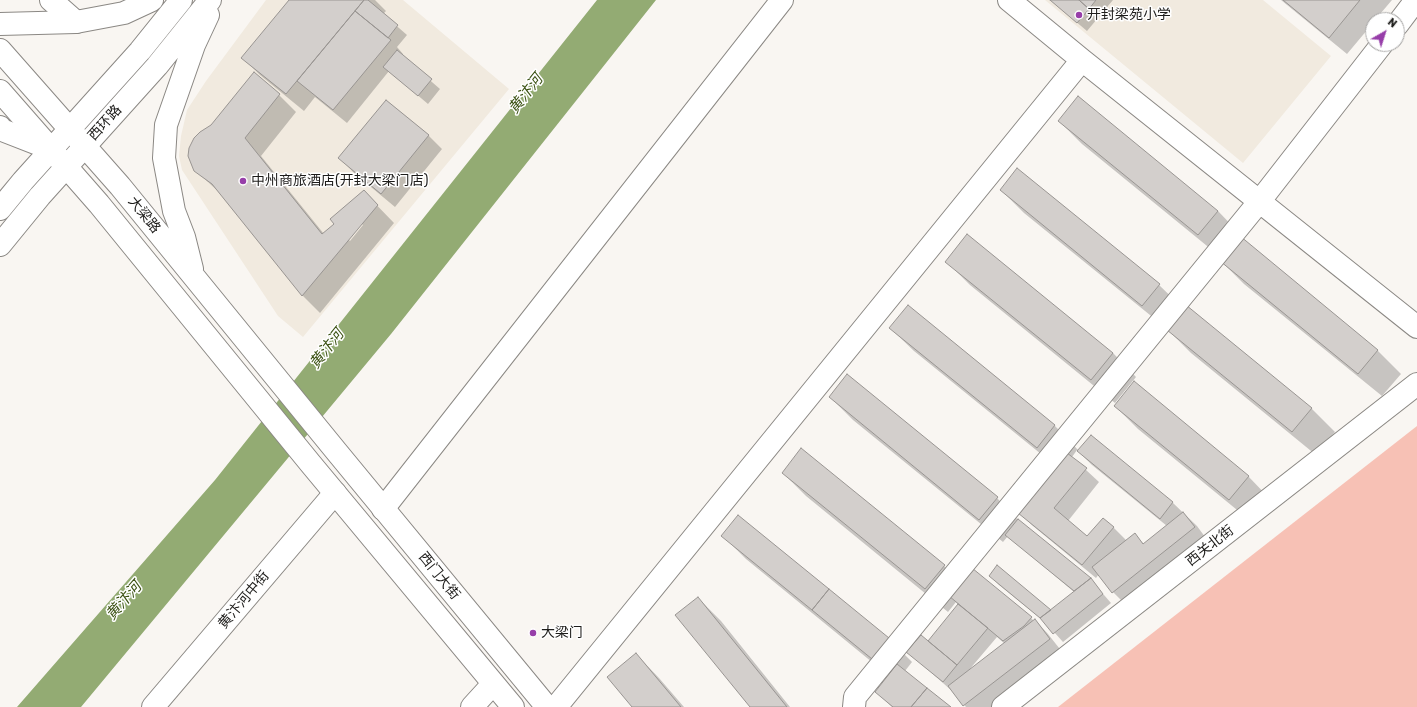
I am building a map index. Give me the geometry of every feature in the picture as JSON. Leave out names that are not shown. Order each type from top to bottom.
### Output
[{"type":"street","points":[[51,0],[76,22]]},
{"type":"street","points":[[0,24],[76,22],[124,13],[152,0]]},
{"type":"street","name":"西环路","points":[[0,209],[51,149],[140,51],[181,0]]},
{"type":"street","name":"西环路","points":[[0,246],[66,166],[157,66],[210,0]]},
{"type":"street","points":[[194,276],[173,203],[164,158],[166,125],[194,45],[214,0]]},
{"type":"street","points":[[383,509],[782,0]]},
{"type":"street","points":[[1009,0],[1259,202],[1417,327]]},
{"type":"street","points":[[1405,14],[1416,0]]},
{"type":"street","name":"大梁路","points":[[0,50],[120,186],[331,444]]},
{"type":"street","points":[[854,707],[855,697],[1259,202],[1376,52]]},
{"type":"street","points":[[556,707],[1082,60]]},
{"type":"street","name":"大梁路","points":[[0,91],[99,204],[310,463]]},
{"type":"street","points":[[0,127],[2,130],[51,149]]},
{"type":"street","name":"西关北街","points":[[1003,707],[1417,384]]},
{"type":"street","name":"西门大街","points":[[331,444],[547,707]]},
{"type":"street","name":"西门大街","points":[[310,463],[513,707]]},
{"type":"street","name":"黄汴河中街","points":[[153,707],[335,493]]},
{"type":"street","points":[[472,707],[493,684]]},
{"type":"shaded area","points":[[266,0],[403,0],[509,89],[303,337],[278,316],[182,170],[179,156],[181,136],[187,110],[206,81]]},
{"type":"shaded area","points":[[1045,0],[1263,0],[1331,56],[1243,163]]},
{"type":"shaded area","points":[[1417,426],[1417,707],[1058,707]]},
{"type":"water","name":"黄汴河","points":[[597,0],[656,0],[391,334],[81,707],[17,707],[215,480]]},
{"type":"building","points":[[289,0],[364,0],[286,94],[241,58]]},
{"type":"building","points":[[364,0],[368,0],[398,25],[388,38],[355,11]]},
{"type":"building","points":[[1050,0],[1079,0],[1089,9],[1077,23]]},
{"type":"building","points":[[1079,0],[1096,0],[1089,9]]},
{"type":"building","points":[[1283,0],[1360,0],[1329,38]]},
{"type":"building","points":[[355,11],[391,40],[333,110],[297,81]]},
{"type":"building","points":[[397,50],[432,79],[418,96],[383,67]]},
{"type":"building","name":"中州商旅酒店(开封大梁门店)","points":[[254,72],[280,94],[245,138],[322,234],[334,224],[330,219],[364,190],[378,205],[302,296],[212,184],[194,171],[188,156],[189,148],[194,138],[211,125]]},
{"type":"building","points":[[1078,96],[1218,211],[1198,235],[1058,121]]},
{"type":"building","points":[[386,100],[429,135],[381,194],[338,158]]},
{"type":"building","points":[[1017,168],[1160,284],[1142,306],[1000,190]]},
{"type":"building","points":[[967,234],[1113,353],[1091,380],[945,262]]},
{"type":"building","points":[[1240,236],[1378,350],[1358,374],[1220,261]]},
{"type":"building","points":[[908,305],[1055,425],[1037,448],[889,328]]},
{"type":"building","points":[[1186,305],[1312,408],[1292,432],[1167,330]]},
{"type":"building","points":[[847,374],[998,497],[979,520],[829,397]]},
{"type":"building","points":[[1134,381],[1249,476],[1229,500],[1114,406]]},
{"type":"building","points":[[1091,435],[1173,502],[1160,519],[1077,451]]},
{"type":"building","points":[[801,448],[945,565],[925,589],[782,473]]},
{"type":"building","points":[[1067,453],[1087,468],[1054,508],[1087,536],[1103,518],[1114,527],[1082,565],[1018,513]]},
{"type":"building","points":[[1183,512],[1195,527],[1112,593],[1092,567],[1135,533],[1143,544]]},
{"type":"building","points":[[738,515],[829,589],[812,610],[721,536]]},
{"type":"building","points":[[1018,519],[1091,578],[1074,591],[1005,535]]},
{"type":"building","points":[[997,565],[1051,610],[1040,618],[989,576]]},
{"type":"building","points":[[972,568],[1032,617],[1024,626],[1003,641],[949,596]]},
{"type":"building","points":[[1091,578],[1103,594],[1053,634],[1040,618]]},
{"type":"building","points":[[829,589],[889,638],[872,659],[812,610]]},
{"type":"building","points":[[698,597],[787,707],[750,707],[675,615]]},
{"type":"building","points":[[958,604],[988,628],[957,665],[928,641]]},
{"type":"building","points":[[1035,619],[1050,639],[963,706],[948,686]]},
{"type":"building","points":[[921,635],[957,665],[943,682],[906,652]]},
{"type":"building","points":[[636,653],[681,707],[632,707],[607,677]]},
{"type":"building","points":[[897,664],[927,688],[911,707],[893,707],[875,692]]},
{"type":"building","points":[[927,688],[951,707],[911,707]]},
{"type":"place","name":"开封梁苑小学","points":[[1079,15]]},
{"type":"place","name":"中州商旅酒店(开封大梁门店)","points":[[243,181]]},
{"type":"place","name":"大梁门","points":[[533,633]]}]
